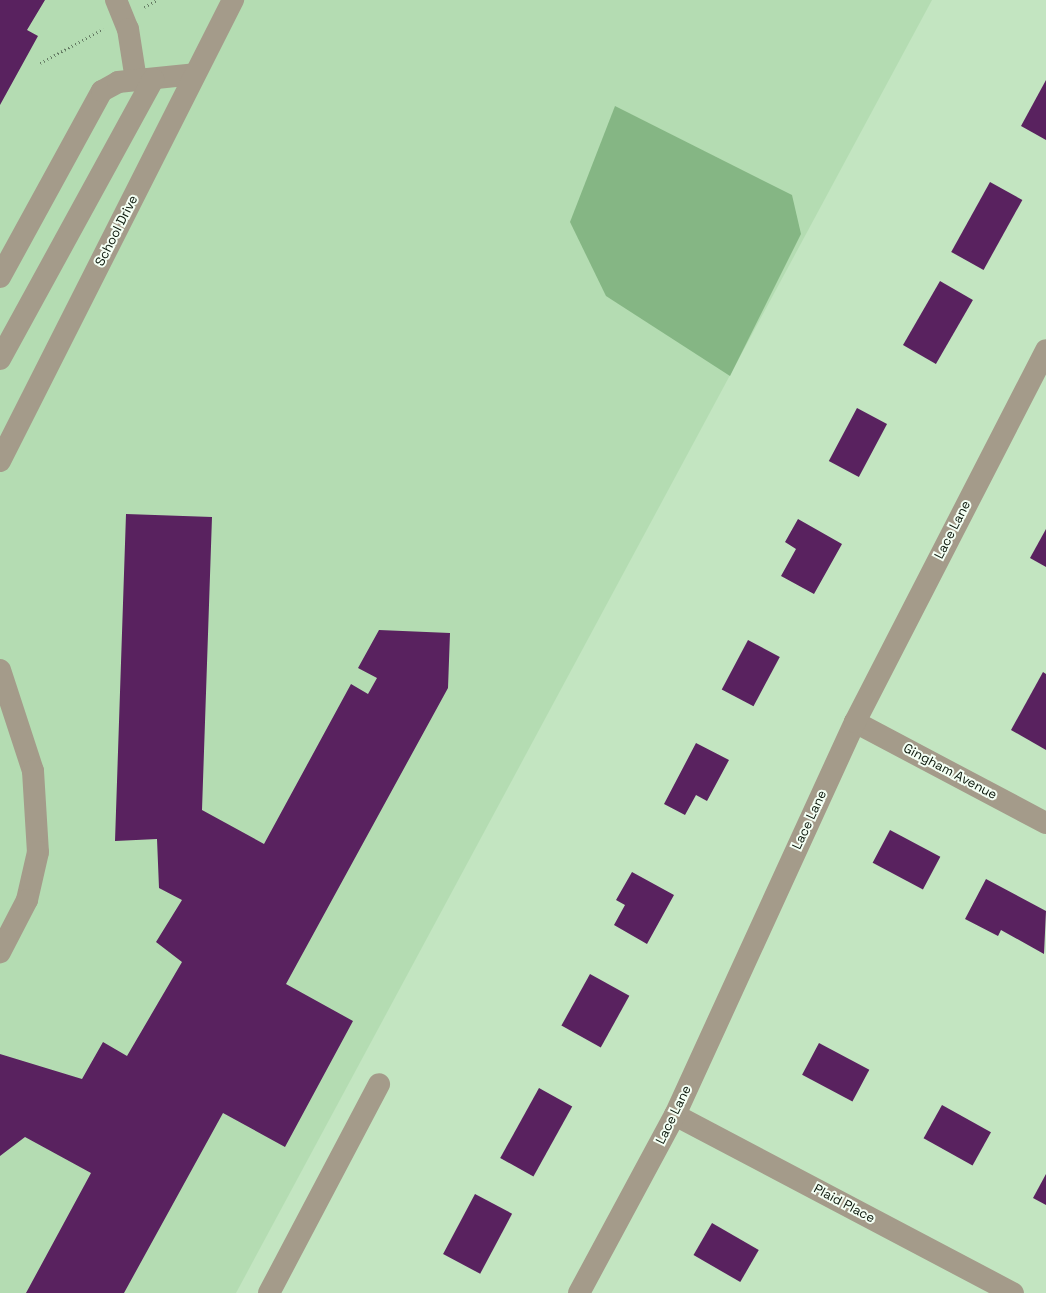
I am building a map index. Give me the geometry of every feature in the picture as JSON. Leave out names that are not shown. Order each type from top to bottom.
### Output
[{"type":"street","name":"School Drive","points":[[0,461],[233,0]]},
{"type":"street","points":[[0,358],[144,79],[120,9]]},
{"type":"street","points":[[0,277],[102,91],[118,82],[195,74]]},
{"type":"street","name":"Lace Lane","points":[[579,1293],[675,1115],[855,722],[1046,350]]},
{"type":"street","points":[[0,670],[33,771],[38,852],[27,900],[0,952]]},
{"type":"street","name":"Gingham Avenue","points":[[855,722],[1046,823]]},
{"type":"street","points":[[269,1293],[379,1084]]},
{"type":"street","name":"Plaid Place","points":[[675,1115],[1013,1293]]},
{"type":"path","points":[[40,63],[120,9],[157,0]]},
{"type":"shaded area","points":[[0,0],[932,0],[236,1293],[0,1293]]},
{"type":"shaded area","points":[[615,106],[792,195],[801,234],[730,376],[606,296],[570,222]]},
{"type":"building","points":[[0,0],[45,0],[27,30],[38,36],[0,105]]},
{"type":"building","points":[[1046,80],[1046,140],[1021,126]]},
{"type":"building","points":[[990,182],[1022,200],[984,270],[951,252]]},
{"type":"building","points":[[940,281],[973,300],[936,364],[903,345]]},
{"type":"building","points":[[857,408],[887,424],[859,477],[829,461]]},
{"type":"building","points":[[126,514],[212,517],[202,810],[264,844],[351,684],[368,694],[377,678],[358,668],[379,630],[450,633],[448,688],[286,984],[353,1021],[285,1147],[223,1113],[124,1293],[26,1293],[91,1173],[25,1137],[0,1156],[0,1054],[82,1079],[103,1042],[127,1056],[182,962],[156,942],[182,900],[159,888],[157,839],[115,841]]},
{"type":"building","points":[[798,519],[842,544],[814,594],[781,576],[796,549],[785,542]]},
{"type":"building","points":[[1046,529],[1046,567],[1030,558]]},
{"type":"building","points":[[748,640],[780,657],[753,706],[722,689]]},
{"type":"building","points":[[1043,672],[1046,674],[1046,750],[1011,730]]},
{"type":"building","points":[[696,743],[729,760],[707,801],[696,795],[685,815],[664,804]]},
{"type":"building","points":[[890,830],[940,857],[923,889],[873,863]]},
{"type":"building","points":[[632,872],[674,895],[647,944],[614,925],[625,905],[616,900]]},
{"type":"building","points":[[986,879],[1046,911],[1044,954],[1001,930],[998,936],[965,919]]},
{"type":"building","points":[[590,974],[629,996],[601,1047],[561,1026]]},
{"type":"building","points":[[819,1043],[869,1070],[852,1102],[802,1075]]},
{"type":"building","points":[[539,1088],[572,1106],[533,1176],[500,1158]]},
{"type":"building","points":[[942,1105],[991,1132],[973,1165],[924,1138]]},
{"type":"building","points":[[1046,1174],[1046,1205],[1033,1198]]},
{"type":"building","points":[[475,1194],[512,1214],[480,1274],[443,1254]]},
{"type":"building","points":[[712,1223],[759,1250],[740,1282],[694,1255]]}]
